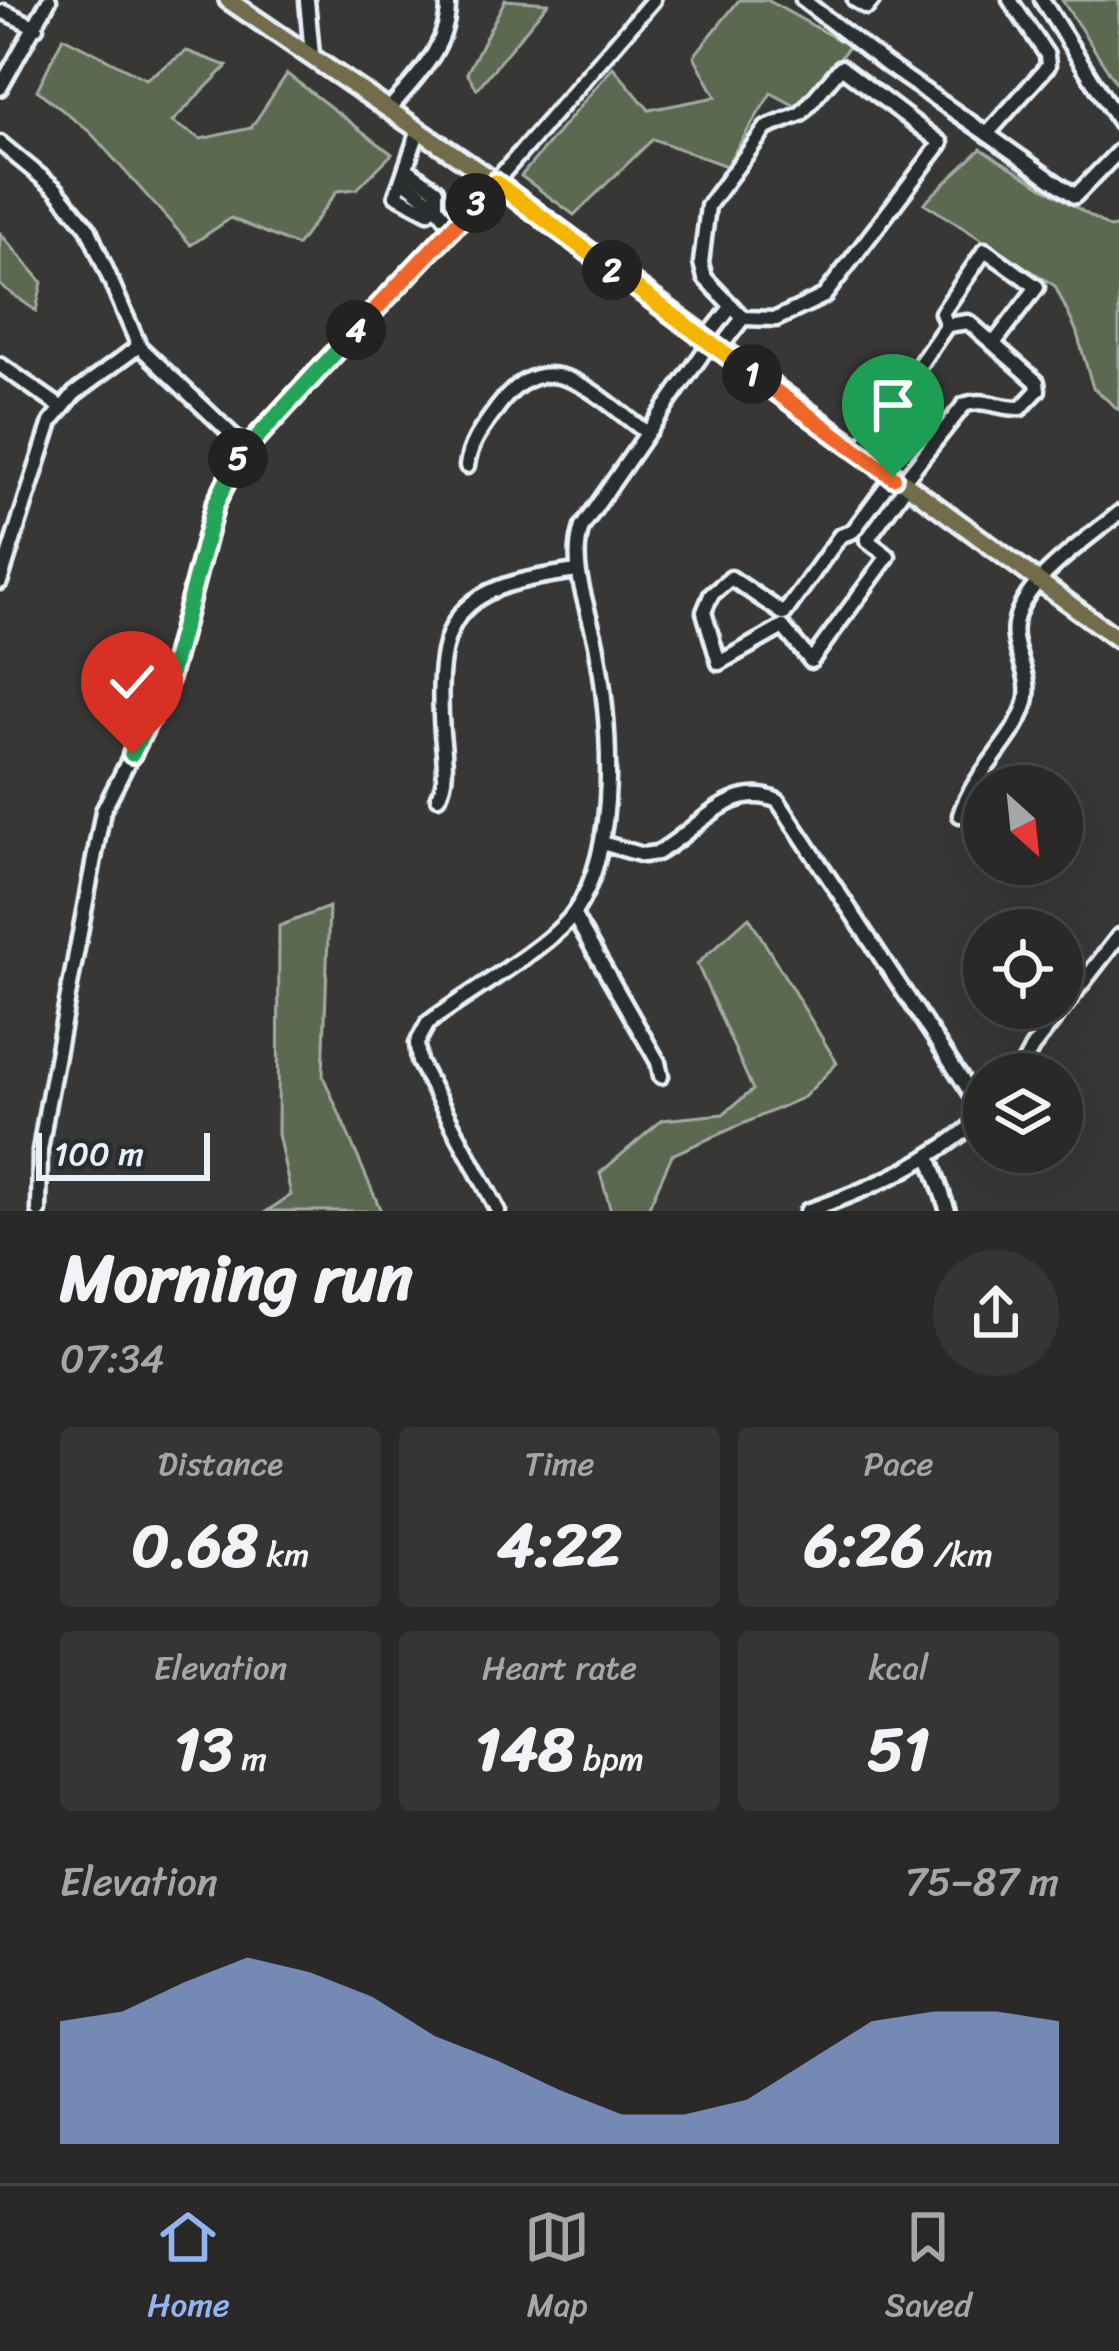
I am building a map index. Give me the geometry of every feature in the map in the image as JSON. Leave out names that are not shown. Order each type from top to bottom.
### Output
[{"type":"main road","points":[[229,0],[495,182],[1119,640]]},
{"type":"street","points":[[0,88],[49,0]]},
{"type":"street","points":[[307,0],[312,55]]},
{"type":"street","points":[[390,108],[440,46],[448,0]]},
{"type":"street","points":[[39,1211],[44,1130],[103,811],[168,682],[215,505],[244,447],[495,182],[653,0]]},
{"type":"street","points":[[855,0],[867,7],[874,0]]},
{"type":"street","points":[[987,134],[1048,67],[1047,55],[1010,0]]},
{"type":"street","points":[[1042,0],[1119,122]]},
{"type":"street","points":[[812,2],[887,65],[1075,196],[1119,151]]},
{"type":"street","points":[[1,14],[36,27]]},
{"type":"street","points":[[712,344],[743,318],[776,319],[824,296],[941,143],[841,67],[801,114],[766,128],[708,206],[701,263],[705,278],[743,318]]},
{"type":"street","points":[[419,129],[404,174],[453,227]]},
{"type":"street","points":[[0,143],[56,188],[88,228],[139,346],[244,447]]},
{"type":"street","points":[[947,325],[942,313],[985,250],[1037,287],[995,342]]},
{"type":"street","points":[[499,1211],[419,1062],[417,1043],[428,1023],[573,914],[602,843],[609,789],[597,648],[576,552],[582,527],[712,344],[733,306]]},
{"type":"street","points":[[859,452],[947,325],[968,322],[1037,382],[1038,390],[1021,408],[977,399],[964,405],[900,482],[853,531],[840,536],[784,614],[731,578],[711,596],[704,612],[719,663],[783,628],[812,661],[889,556],[867,540],[900,482]]},
{"type":"street","points":[[0,582],[44,439],[62,408],[139,346]]},
{"type":"street","points":[[0,365],[62,408]]},
{"type":"street","points":[[467,466],[475,438],[508,393],[545,374],[573,379],[646,432]]},
{"type":"street","points":[[960,815],[966,796],[1025,707],[1027,681],[1014,623],[1037,582],[1119,513]]},
{"type":"street","points":[[438,797],[445,775],[440,668],[454,625],[476,600],[504,584],[578,571]]},
{"type":"street","points":[[602,843],[643,855],[657,853],[737,797],[760,795],[785,807],[963,1082]]},
{"type":"street","points":[[573,914],[658,1062],[661,1076]]},
{"type":"street","points":[[1029,1053],[1119,936]]},
{"type":"street","points":[[807,1211],[885,1182],[930,1159],[963,1132]]},
{"type":"street","points":[[930,1159],[948,1211]]},
{"type":"green space","points":[[505,0],[548,3],[477,89],[467,73]]},
{"type":"green space","points":[[739,0],[767,0],[849,46],[801,109],[771,93],[726,166],[653,139],[574,215],[521,176],[613,67],[649,110],[716,97],[694,56]]},
{"type":"green space","points":[[1062,0],[1119,0],[1119,87]]},
{"type":"green space","points":[[63,37],[146,79],[187,51],[227,66],[172,122],[201,139],[251,128],[287,74],[392,154],[357,189],[337,191],[297,246],[231,218],[191,245],[90,132],[37,90]]},
{"type":"green space","points":[[981,149],[1110,228],[1119,226],[1119,410],[1093,388],[1076,330],[1055,286],[924,203]]},
{"type":"green space","points":[[0,233],[42,282],[36,311],[0,285]]},
{"type":"green space","points":[[329,907],[323,1076],[381,1211],[267,1211],[291,1195],[278,1134],[279,926]]},
{"type":"green space","points":[[749,917],[837,1063],[804,1097],[672,1155],[647,1211],[611,1211],[600,1173],[662,1120],[723,1114],[753,1090],[697,964]]},
{"type":"route","points":[[132,754],[168,682],[215,505],[244,447],[495,182],[893,477]]}]
